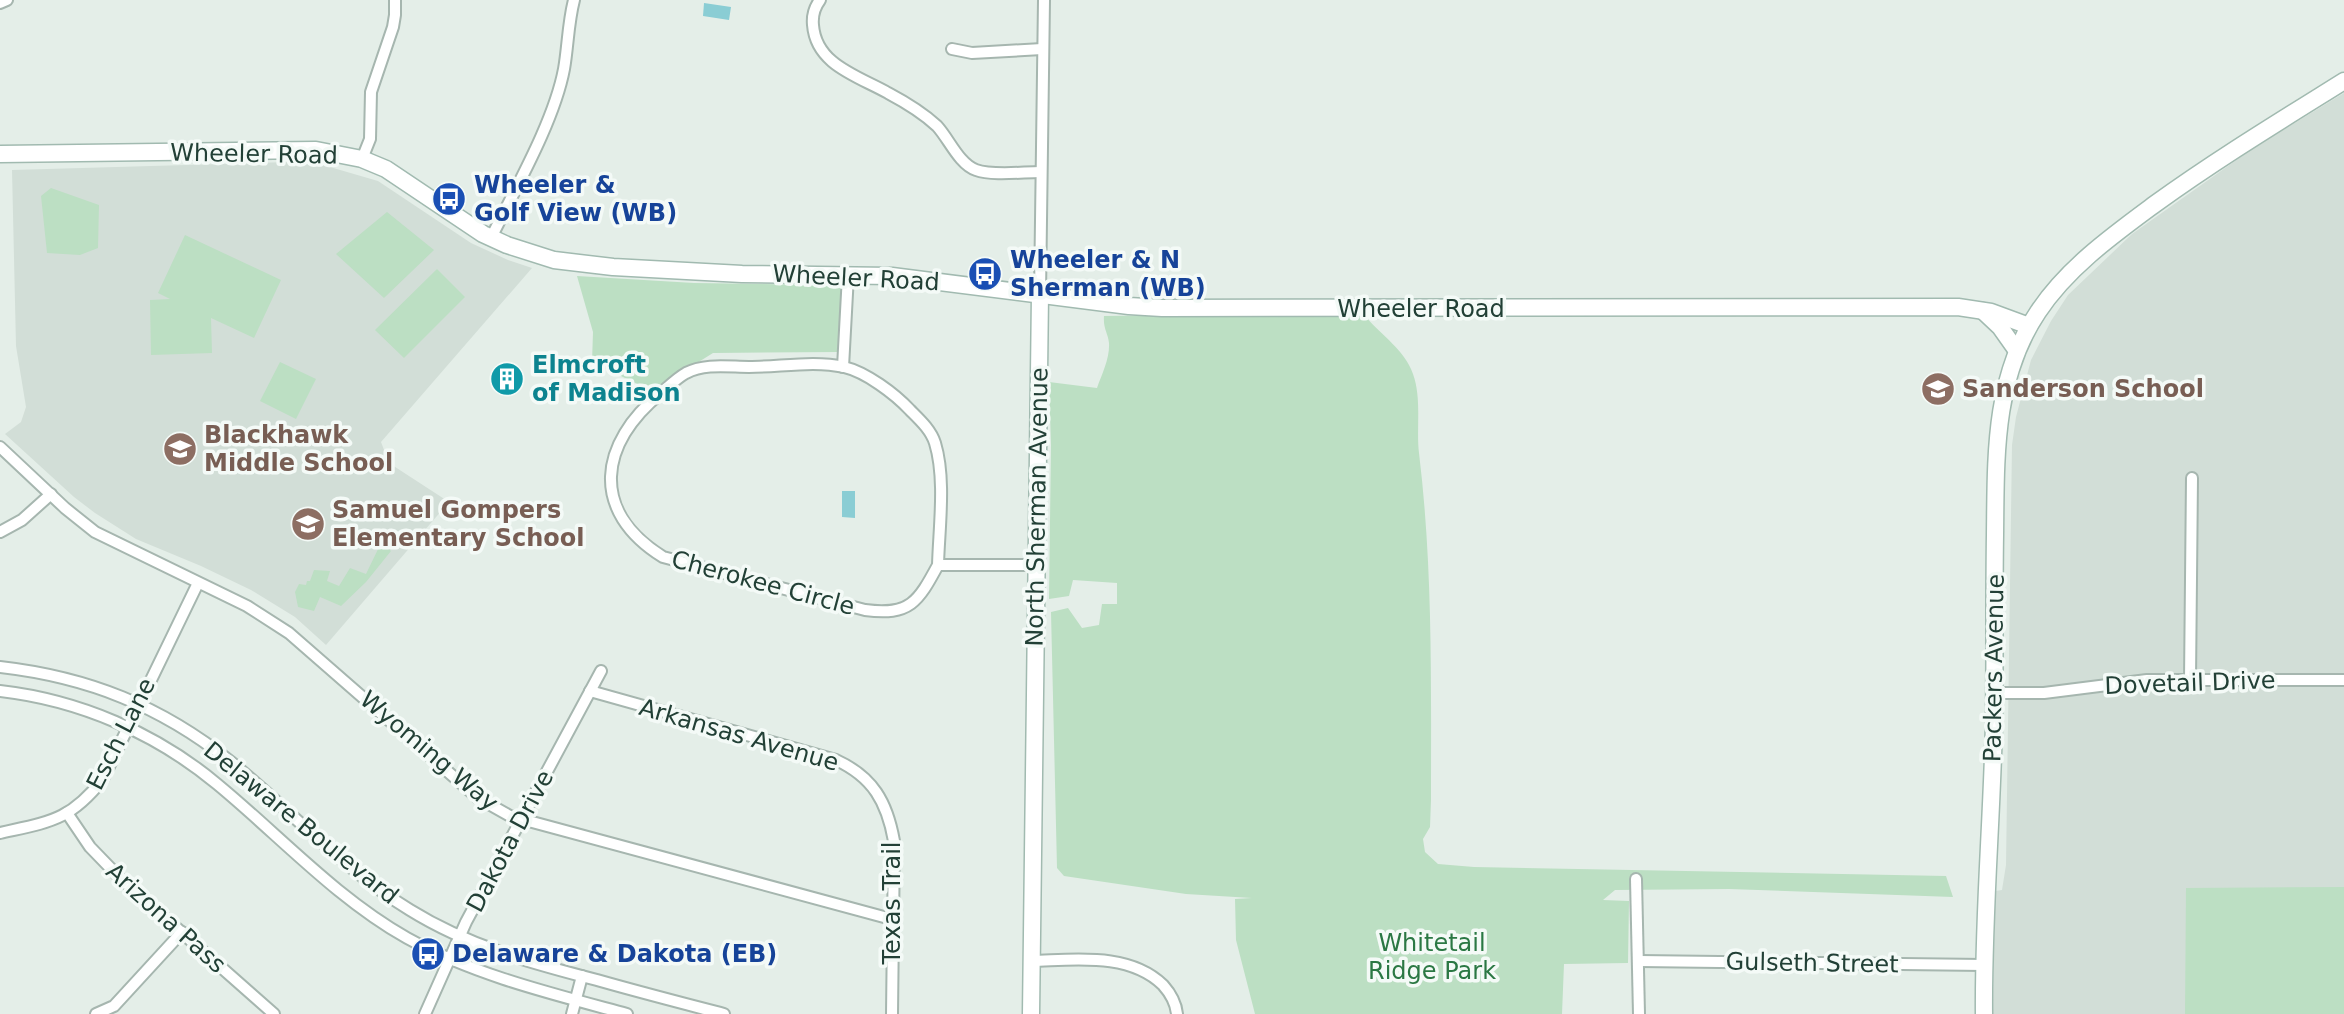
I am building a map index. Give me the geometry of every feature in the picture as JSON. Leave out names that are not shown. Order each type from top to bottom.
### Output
[{"type":"street","points":[[0,3],[8,0]]},
{"type":"street","points":[[362,159],[370,139],[371,92],[396,15],[394,0]]},
{"type":"street","points":[[491,238],[554,104],[564,70],[573,0]]},
{"type":"street","points":[[820,0],[814,9],[813,19],[814,38],[822,53],[855,76],[897,97],[937,126],[970,167],[982,171],[1040,172]]},
{"type":"street","name":"North Sherman Avenue","points":[[1031,1014],[1044,0]]},
{"type":"street","points":[[952,49],[972,53],[1042,49]]},
{"type":"street","name":"Packers Avenue","points":[[1984,1014],[1994,693],[1996,446],[2004,390],[2017,351],[2044,303],[2067,276],[2121,229],[2204,169],[2344,81]]},
{"type":"street","name":"Wheeler Road","points":[[0,154],[316,150],[362,159],[402,178],[455,218],[491,238],[531,254],[579,264],[742,274],[892,276],[1129,306],[1536,309],[1910,306],[1982,310],[2005,316],[2029,327]]},
{"type":"street","points":[[843,367],[848,275]]},
{"type":"street","points":[[1982,310],[2000,327],[2017,351]]},
{"type":"street","name":"Cherokee Circle","points":[[712,366],[843,367],[895,394],[927,427],[935,442],[940,474],[938,565],[923,593],[904,609],[885,613],[663,557],[649,548],[629,527],[613,501],[609,483],[613,457],[623,433],[634,419],[654,398],[687,372],[712,366]]},
{"type":"street","name":"Wyoming Way","points":[[0,447],[95,532],[260,613],[289,633],[478,798],[510,816],[895,920]]},
{"type":"street","points":[[2190,680],[2192,478]]},
{"type":"street","points":[[0,532],[22,520],[51,494]]},
{"type":"street","points":[[938,565],[1037,565]]},
{"type":"street","name":"Esch Lane","points":[[0,833],[37,826],[67,813],[87,800],[103,779],[198,583]]},
{"type":"street","name":"Delaware Boulevard","points":[[0,667],[69,679],[99,687],[139,704],[205,743],[232,763],[361,877],[409,910],[459,938],[497,952],[717,1013]]},
{"type":"street","name":"Dakota Drive","points":[[425,1014],[459,938],[601,671]]},
{"type":"street","name":"Dovetail Drive","points":[[1994,693],[2044,692],[2147,680],[2344,680]]},
{"type":"street","name":"Delaware Boulevard","points":[[0,691],[45,698],[80,708],[128,728],[183,760],[215,782],[323,877],[406,937],[450,959],[627,1014]]},
{"type":"street","name":"Arkansas Avenue","points":[[590,691],[836,760],[857,771],[878,795]]},
{"type":"street","name":"Texas Trail","points":[[878,795],[889,814],[894,841],[892,1014]]},
{"type":"street","name":"Arizona Pass","points":[[67,813],[90,847],[120,878],[274,1014]]},
{"type":"street","points":[[1636,879],[1639,1014]]},
{"type":"street","points":[[96,1014],[114,1006],[182,932]]},
{"type":"street","points":[[1031,961],[1129,964],[1148,973],[1166,989],[1176,1004],[1177,1014]]},
{"type":"street","name":"Gulseth Street","points":[[1639,961],[1984,965]]},
{"type":"street","points":[[572,1014],[582,976]]},
{"type":"shaded area","points":[[2344,93],[2344,1014],[1993,1014],[1995,891],[2002,890],[2006,865],[2012,445],[2016,417],[2031,360],[2068,295],[2132,234],[2252,149]]},
{"type":"shaded area","points":[[289,162],[323,165],[378,181],[471,243],[532,268],[381,442],[389,463],[449,502],[326,645],[295,617],[251,590],[136,539],[95,513],[5,434],[21,422],[26,407],[16,346],[12,170]]},
{"type":"green space","points":[[51,188],[99,205],[98,248],[80,255],[47,253],[41,196]]},
{"type":"green space","points":[[387,212],[434,250],[384,298],[336,254]]},
{"type":"green space","points":[[185,235],[281,280],[254,338],[211,318],[212,353],[151,355],[150,300],[170,299],[158,293]]},
{"type":"green space","points":[[437,269],[465,297],[404,358],[375,330]]},
{"type":"green space","points":[[577,276],[694,283],[842,285],[839,352],[713,353],[652,391],[592,362],[593,332]]},
{"type":"green space","name":"Whitetail Ridge Park","points":[[1339,313],[1366,317],[1405,358],[1416,384],[1430,626],[1431,800],[1430,827],[1423,839],[1425,852],[1438,864],[1474,867],[1946,876],[1953,897],[1729,889],[1615,890],[1603,900],[1629,901],[1628,963],[1564,964],[1562,1014],[1255,1014],[1236,940],[1235,899],[1252,898],[1186,894],[1064,876],[1057,868],[1051,612],[1068,608],[1082,628],[1099,625],[1102,604],[1117,604],[1117,583],[1073,580],[1069,596],[1049,599],[1049,382],[1097,388],[1109,349],[1104,316]]},
{"type":"green space","points":[[280,362],[316,379],[296,419],[260,401]]},
{"type":"green space","points":[[381,543],[391,551],[366,582],[341,606],[320,597],[314,611],[298,607],[295,592],[299,584],[306,585],[307,581],[310,581],[314,570],[330,571],[327,581],[339,586],[350,568],[366,574]]},
{"type":"green space","points":[[2344,887],[2344,1014],[2185,1014],[2186,888]]},
{"type":"water","points":[[704,3],[731,7],[729,20],[703,16]]},
{"type":"water","points":[[842,491],[855,491],[855,518],[842,517]]},
{"type":"place","name":"Wheeler & Golf View (WB)","points":[[449,199]]},
{"type":"place","name":"Wheeler & N Sherman (WB)","points":[[985,274]]},
{"type":"place","name":"Elmcroft of Madison","points":[[507,379]]},
{"type":"place","name":"Sanderson School","points":[[1938,389]]},
{"type":"place","name":"Blackhawk Middle School","points":[[180,449]]},
{"type":"place","name":"Samuel Gompers Elementary School","points":[[308,524]]},
{"type":"place","name":"Delaware & Dakota (EB)","points":[[428,954]]}]
